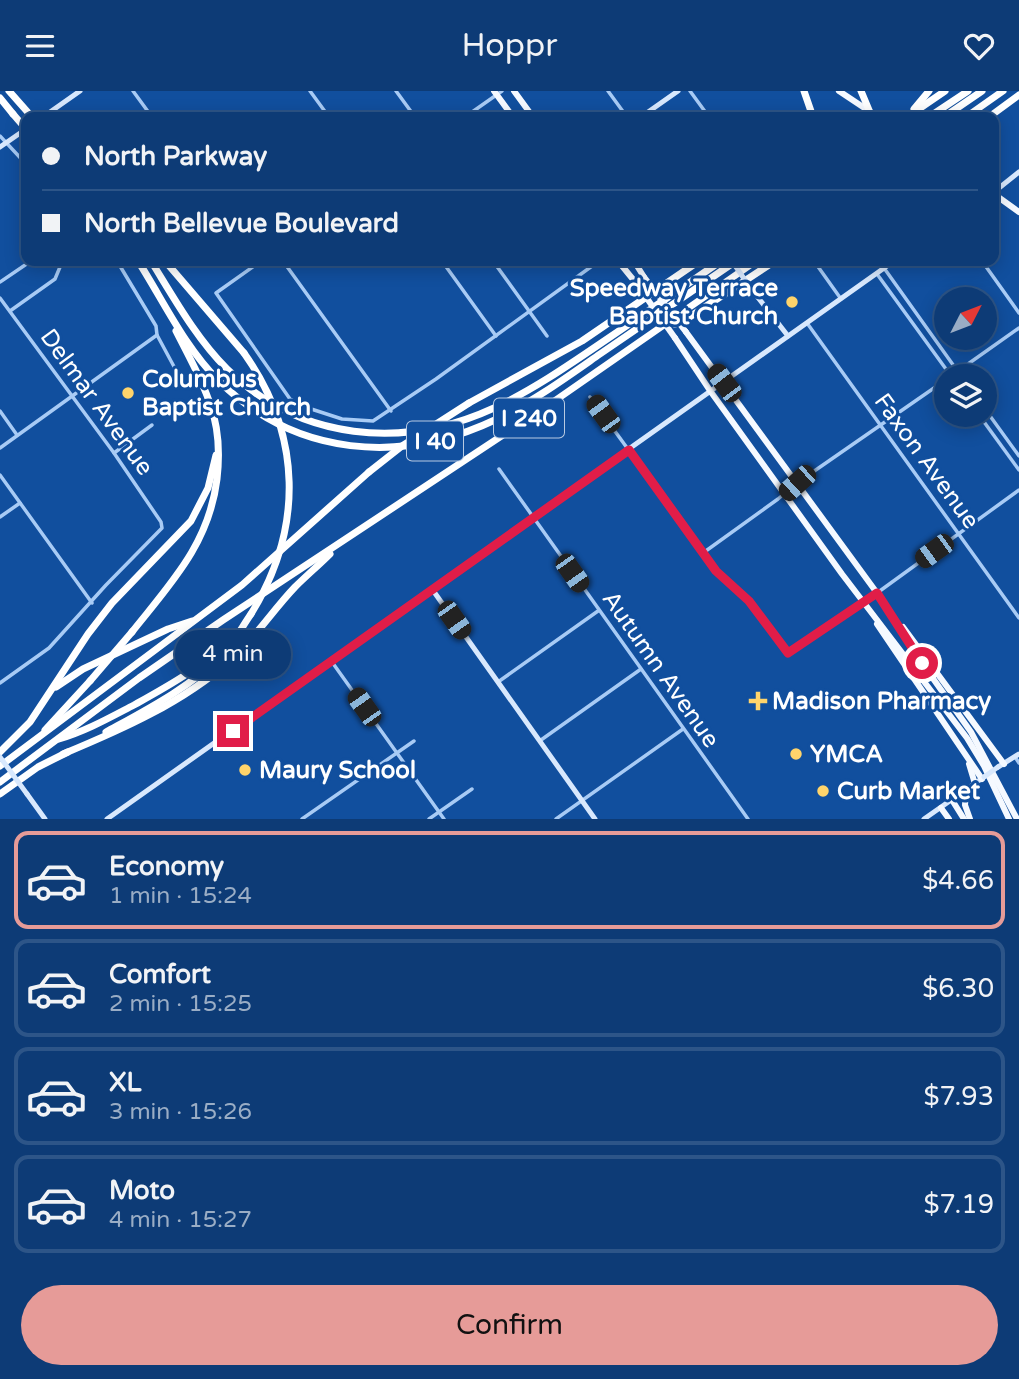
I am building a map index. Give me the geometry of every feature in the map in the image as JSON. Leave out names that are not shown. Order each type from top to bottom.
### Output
[{"type":"highway","points":[[9,91],[28,112]]},
{"type":"highway","points":[[804,91],[811,112]]},
{"type":"highway","points":[[860,91],[869,110]]},
{"type":"highway","points":[[911,112],[929,91]]},
{"type":"highway","points":[[914,112],[945,91]]},
{"type":"highway","points":[[936,112],[968,91]]},
{"type":"highway","points":[[951,112],[982,91]]},
{"type":"highway","points":[[973,112],[1003,91]]},
{"type":"highway","points":[[998,112],[1019,95]]},
{"type":"highway","points":[[0,98],[21,123]]},
{"type":"highway","name":"I 40","points":[[141,266],[204,365],[248,405],[271,420],[306,436],[349,446],[384,448],[419,445],[457,436],[514,410],[558,383],[727,266]]},
{"type":"highway","name":"I 40","points":[[154,266],[202,339],[225,367],[251,391],[305,420],[340,430],[382,434],[416,432],[448,425],[511,400],[577,360],[714,266]]},
{"type":"highway","points":[[0,794],[38,767],[161,701],[202,673],[251,614],[266,588],[277,560],[287,523],[290,488],[287,453],[278,418],[263,384],[244,353],[169,266]]},
{"type":"highway","name":"I 240","points":[[0,766],[242,585],[402,446],[469,403],[582,341],[692,266]]},
{"type":"highway","name":"I 240","points":[[0,782],[223,619],[652,334],[749,266]]},
{"type":"highway","points":[[652,334],[688,318],[767,266]]},
{"type":"highway","points":[[36,740],[132,632],[186,563],[201,537],[214,500],[218,444],[210,403],[153,284]]},
{"type":"highway","points":[[0,755],[22,732],[112,603],[191,521],[208,488],[218,444]]},
{"type":"highway","points":[[63,754],[134,724],[218,670],[247,644],[295,587],[339,544]]},
{"type":"highway","points":[[50,693],[83,669],[168,629],[200,618]]},
{"type":"highway","points":[[55,740],[82,733],[164,689],[224,649]]},
{"type":"main road","points":[[514,91],[529,112]]},
{"type":"main road","points":[[839,91],[872,112]]},
{"type":"main road","points":[[498,92],[510,112]]},
{"type":"main road","points":[[999,197],[1019,212]]},
{"type":"main road","points":[[622,266],[863,602],[967,738],[1009,819]]},
{"type":"main road","points":[[637,266],[1001,766]]},
{"type":"main road","points":[[877,593],[981,747],[1017,819]]},
{"type":"main road","points":[[863,602],[984,778]]},
{"type":"main road","points":[[967,755],[975,784]]},
{"type":"main road","points":[[966,790],[965,805],[970,819]]},
{"type":"main road","points":[[952,800],[964,819]]},
{"type":"main road","points":[[941,808],[949,819]]},
{"type":"street","points":[[50,112],[80,91]]},
{"type":"street","points":[[133,91],[148,112]]},
{"type":"street","points":[[310,91],[325,112]]},
{"type":"street","points":[[396,91],[411,112]]},
{"type":"street","points":[[608,91],[623,112]]},
{"type":"street","points":[[647,112],[678,91]]},
{"type":"street","points":[[690,91],[705,112]]},
{"type":"street","points":[[472,112],[498,92]]},
{"type":"street","points":[[3,145],[21,132]]},
{"type":"street","points":[[0,137],[3,145],[21,160]]},
{"type":"street","points":[[999,189],[1019,172]]},
{"type":"street","points":[[0,282],[23,266]]},
{"type":"street","points":[[10,311],[55,279],[59,273],[58,266]]},
{"type":"street","points":[[120,266],[156,326],[157,335],[185,387]]},
{"type":"street","points":[[252,266],[216,293],[290,399],[342,419],[373,421],[391,411],[593,266]]},
{"type":"street","points":[[288,266],[391,411]]},
{"type":"street","points":[[446,266],[496,336]]},
{"type":"street","points":[[496,266],[547,336]]},
{"type":"street","points":[[737,266],[788,336]]},
{"type":"street","points":[[818,266],[841,299]]},
{"type":"street","points":[[107,819],[887,266]]},
{"type":"street","points":[[986,266],[1019,313]]},
{"type":"street","points":[[884,268],[953,364]]},
{"type":"street","points":[[877,274],[940,364]]},
{"type":"street","name":"Delmar Avenue","points":[[1,300],[114,453],[161,522],[162,528],[92,603]]},
{"type":"street","name":"Faxon Avenue","points":[[807,323],[1019,618]]},
{"type":"street","points":[[968,364],[1019,328]]},
{"type":"street","points":[[0,448],[157,335]]},
{"type":"street","points":[[702,552],[934,388]]},
{"type":"street","points":[[590,397],[716,571],[749,601],[788,653],[877,593],[1019,490]]},
{"type":"street","points":[[0,411],[17,436]]},
{"type":"street","points":[[114,453],[152,425]]},
{"type":"street","points":[[997,426],[1019,456]]},
{"type":"street","points":[[988,427],[1019,470]]},
{"type":"street","name":"Autumn Avenue","points":[[499,469],[748,819]]},
{"type":"street","points":[[0,475],[92,603],[49,648],[0,683]]},
{"type":"street","points":[[0,517],[20,503]]},
{"type":"street","points":[[432,589],[595,819]]},
{"type":"street","points":[[498,682],[598,611]]},
{"type":"street","points":[[332,661],[444,819]]},
{"type":"street","points":[[541,740],[641,669]]},
{"type":"street","points":[[556,819],[683,729]]},
{"type":"street","points":[[302,819],[414,741]]},
{"type":"street","points":[[0,755],[45,819]]},
{"type":"street","points":[[924,819],[1001,766],[1018,758]]},
{"type":"street","points":[[429,819],[472,789]]},
{"type":"place","name":"Speedway Terrace Baptist Church","points":[[792,302]]},
{"type":"place","name":"Columbus Baptist Church","points":[[128,393]]},
{"type":"place","name":"Madison Pharmacy","points":[[758,701]]},
{"type":"place","name":"YMCA","points":[[796,754]]},
{"type":"place","name":"Maury School","points":[[245,770]]},
{"type":"place","name":"Curb Market","points":[[823,791]]},
{"type":"route","points":[[233,731],[629,450],[716,571],[749,601],[788,653],[877,593],[922,663]]}]
